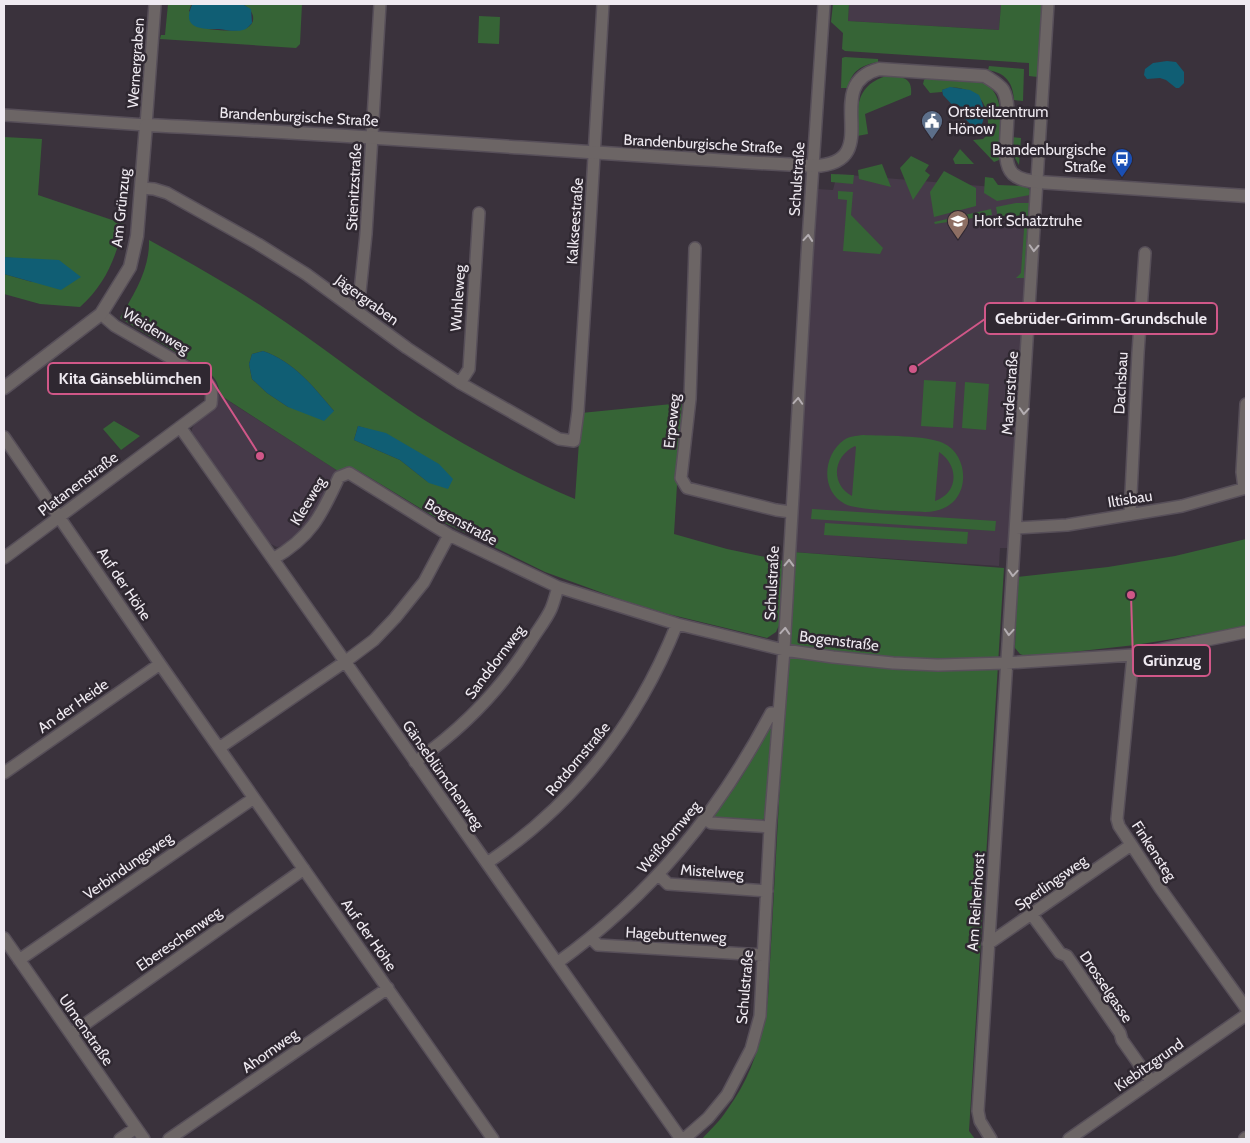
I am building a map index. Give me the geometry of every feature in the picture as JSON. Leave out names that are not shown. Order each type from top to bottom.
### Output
[{"type":"street","name":"Wernergraben","points":[[146,124],[155,4]]},
{"type":"street","name":"Stienitzstraße","points":[[358,311],[366,234],[380,4]]},
{"type":"street","name":"Kalkseestraße","points":[[574,440],[578,411],[603,4]]},
{"type":"street","name":"Schulstraße","points":[[682,1139],[708,1118],[727,1095],[751,1049],[760,1016],[770,827],[784,650],[806,255],[814,166],[824,4]]},
{"type":"street","name":"Marderstraße","points":[[1006,663],[1048,4]]},
{"type":"street","name":"Brandenburgische Straße","points":[[4,115],[826,166],[838,162],[850,149],[852,93],[857,83],[872,71],[879,69],[985,76],[993,81],[1003,89],[1008,104],[1006,158],[1011,173],[1022,180],[1246,196]]},
{"type":"street","name":"Am Grünzug","points":[[4,388],[101,314],[130,267],[137,236],[146,124]]},
{"type":"street","name":"Jägergraben","points":[[141,188],[154,189],[176,197],[266,249],[306,274],[407,348],[460,383],[559,438],[574,440]]},
{"type":"street","name":"Wuhleweg","points":[[460,383],[469,369],[479,213]]},
{"type":"street","name":"Erpeweg","points":[[695,248],[690,399],[681,478],[687,488],[791,512]]},
{"type":"street","name":"Dachsbau","points":[[1130,514],[1145,253]]},
{"type":"street","name":"Weidenweg","points":[[101,314],[116,326],[200,375],[209,383],[213,391],[211,404],[169,435]]},
{"type":"street","points":[[1245,488],[1242,472],[1246,404]]},
{"type":"street","name":"Gänseblümchenweg","points":[[180,427],[682,1139]]},
{"type":"street","name":"Platanenstraße","points":[[4,558],[169,435]]},
{"type":"street","name":"Auf der Höhe","points":[[4,437],[160,664],[493,1139]]},
{"type":"street","name":"Bogenstraße","points":[[344,475],[349,473],[449,535],[558,587],[678,624],[784,650],[893,663],[938,665],[1006,663],[1133,655],[1246,632]]},
{"type":"street","name":"Kleeweg","points":[[273,559],[289,550],[305,536],[328,502],[340,477],[344,475]]},
{"type":"street","name":"Iltisbau","points":[[1016,528],[1067,525],[1182,506],[1245,488]]},
{"type":"street","points":[[219,748],[374,640],[396,618],[424,582],[449,535]]},
{"type":"street","name":"Sanddornweg","points":[[415,762],[444,741],[485,703],[520,659],[551,609],[558,587]]},
{"type":"street","name":"Rotdornstraße","points":[[487,862],[505,850],[557,807],[606,753],[624,728],[654,678],[678,624]]},
{"type":"street","name":"Finkensteg","points":[[1133,655],[1117,819],[1119,826],[1246,1008]]},
{"type":"street","name":"Am Reiherhorst","points":[[991,1139],[980,1121],[978,1111],[1006,663]]},
{"type":"street","name":"An der Heide","points":[[4,773],[160,664]]},
{"type":"street","name":"Weißdornweg","points":[[557,963],[591,938],[672,861],[705,820],[742,764],[771,713],[778,713]]},
{"type":"street","name":"Verbindungsweg","points":[[19,960],[254,798]]},
{"type":"street","points":[[705,820],[711,823],[770,827]]},
{"type":"street","name":"Sperlingsweg","points":[[988,944],[1131,845]]},
{"type":"street","name":"Ebereschenweg","points":[[70,1034],[304,869]]},
{"type":"street","name":"Mistelweg","points":[[659,875],[668,884],[767,891]]},
{"type":"street","name":"Drosselgasse","points":[[1032,915],[1060,953],[1067,956],[1120,1032],[1122,1040],[1151,1081]]},
{"type":"street","name":"Ulmenstraße","points":[[4,938],[144,1139]]},
{"type":"street","name":"Hagebuttenweg","points":[[591,938],[598,945],[763,955]]},
{"type":"street","name":"Ahornweg","points":[[169,1139],[388,988]]},
{"type":"street","name":"Kiebitzgrund","points":[[1069,1139],[1246,1015]]},
{"type":"street","points":[[120,1139],[136,1128]]},
{"type":"shaded area","points":[[849,4],[1001,4],[999,30],[848,21]]},
{"type":"shaded area","points":[[837,174],[1030,190],[1026,267],[1030,268],[1024,367],[1019,371],[1016,409],[1020,413],[1011,548],[1000,548],[999,566],[793,552],[817,189],[833,190]]},
{"type":"shaded area","points":[[216,393],[338,471],[329,480],[322,498],[310,518],[282,546],[277,547],[267,542],[192,437],[194,425],[212,409]]},
{"type":"green space","points":[[168,4],[194,4],[191,5],[189,11],[208,29],[228,31],[249,27],[252,22],[252,12],[242,4],[302,4],[300,44],[296,48],[160,39],[161,35],[165,35]]},
{"type":"green space","points":[[833,4],[849,4],[848,21],[999,30],[1001,4],[1043,4],[1038,77],[1029,76],[1029,63],[845,51],[842,49],[843,33],[831,22]]},
{"type":"green space","points":[[479,16],[500,17],[499,44],[478,43]]},
{"type":"green space","points":[[842,58],[878,59],[878,62],[862,67],[852,77],[848,88],[841,88]]},
{"type":"green space","points":[[989,66],[1024,69],[1023,101],[1014,100],[1010,84],[1004,76],[988,70]]},
{"type":"green space","points":[[886,76],[901,77],[908,81],[911,95],[865,114],[868,134],[857,136],[858,107],[863,92],[876,80]]},
{"type":"green space","points":[[926,78],[962,79],[981,82],[990,87],[996,95],[1001,116],[999,160],[994,162],[973,140],[983,139],[988,134],[986,108],[980,98],[969,91],[956,88],[930,93],[923,84]]},
{"type":"green space","points":[[4,137],[42,139],[38,195],[124,224],[109,269],[97,289],[80,307],[40,304],[4,294],[4,274],[32,282],[21,259],[4,257]]},
{"type":"green space","points":[[1012,137],[1021,138],[1019,165],[1013,155]]},
{"type":"green space","points":[[960,149],[974,164],[955,164],[953,159]]},
{"type":"green space","points":[[911,156],[929,165],[925,171],[930,175],[913,200],[900,168]]},
{"type":"green space","points":[[882,164],[891,187],[859,179],[858,170]]},
{"type":"green space","points":[[944,171],[976,188],[976,206],[934,217],[930,192]]},
{"type":"green space","points":[[831,174],[854,175],[853,184],[831,182]]},
{"type":"green space","points":[[985,177],[993,178],[998,185],[1025,186],[1030,190],[1030,195],[997,201],[984,193]]},
{"type":"green space","points":[[838,191],[853,192],[851,215],[883,248],[880,254],[843,251],[847,200],[838,199]]},
{"type":"green space","points":[[1016,203],[1029,203],[1024,278],[1016,278],[1021,273],[1025,215],[998,219],[996,207]]},
{"type":"green space","points":[[991,209],[992,215],[935,224],[934,222]]},
{"type":"green space","points":[[149,240],[208,273],[266,309],[437,428],[495,461],[575,499],[581,413],[682,403],[674,534],[727,549],[784,561],[780,623],[776,632],[767,638],[668,614],[622,600],[545,572],[443,522],[359,471],[351,468],[338,471],[220,395],[217,382],[208,372],[120,318],[140,281],[149,251]],"holes":[[[263,351],[274,355],[293,368],[311,384],[334,411],[288,407],[267,393],[252,379],[249,364],[252,354]],[[358,426],[368,429],[429,483],[400,460],[354,440]]]},
{"type":"green space","points":[[924,380],[956,382],[953,428],[921,426]]},
{"type":"green space","points":[[965,382],[989,384],[986,430],[962,428]]},
{"type":"green space","points":[[114,421],[140,436],[121,450],[103,429]]},
{"type":"green space","points":[[863,435],[915,437],[943,443],[956,454],[963,470],[962,487],[958,495],[947,507],[929,512],[872,509],[845,504],[831,491],[827,473],[828,463],[832,454],[844,440]],"holes":[[[856,447],[852,496],[840,485],[837,478],[837,470],[842,456]],[[939,452],[950,464],[954,478],[949,492],[935,501]]]},
{"type":"green space","points":[[812,509],[996,521],[995,531],[811,519]]},
{"type":"green space","points":[[825,523],[968,532],[967,544],[824,535]]},
{"type":"green space","points":[[1246,539],[1246,627],[1135,645],[1027,657],[1020,654],[1015,648],[1017,577],[1108,567],[1175,556]]},
{"type":"green space","points":[[793,552],[1004,568],[969,1131],[975,1139],[702,1139],[724,1114],[743,1084],[755,1057],[766,1013]]},
{"type":"green space","points":[[773,722],[766,817],[761,821],[713,818],[741,778]]},
{"type":"water","points":[[194,4],[242,4],[251,9],[252,23],[246,29],[240,31],[200,28],[191,23],[189,19],[189,13]]},
{"type":"water","points":[[1176,62],[1184,72],[1184,83],[1179,88],[1176,88],[1166,80],[1160,78],[1147,79],[1144,75],[1145,69],[1153,63]]},
{"type":"water","points":[[950,87],[970,90],[979,95],[984,112],[982,125],[979,128],[973,127],[943,95],[942,90]]},
{"type":"water","points":[[4,257],[59,260],[81,277],[61,290],[4,274]]},
{"type":"water","points":[[263,351],[274,355],[293,368],[311,384],[334,411],[324,421],[288,407],[267,393],[252,379],[249,364],[252,354]]},
{"type":"water","points":[[358,426],[386,433],[439,464],[453,479],[448,489],[429,483],[400,460],[354,440]]},
{"type":"place","name":"Ortsteilzentrum Hönow","points":[[932,140]]},
{"type":"place","name":"Brandenburgische Straße","points":[[1122,178]]},
{"type":"place","name":"Hort Schatztruhe","points":[[958,240]]},
{"type":"place","name":"Gebrüder-Grimm-Grundschule","points":[[913,369]]},
{"type":"place","name":"Kita Gänseblümchen","points":[[260,456]]},
{"type":"place","name":"Grünzug","points":[[1131,595]]}]
